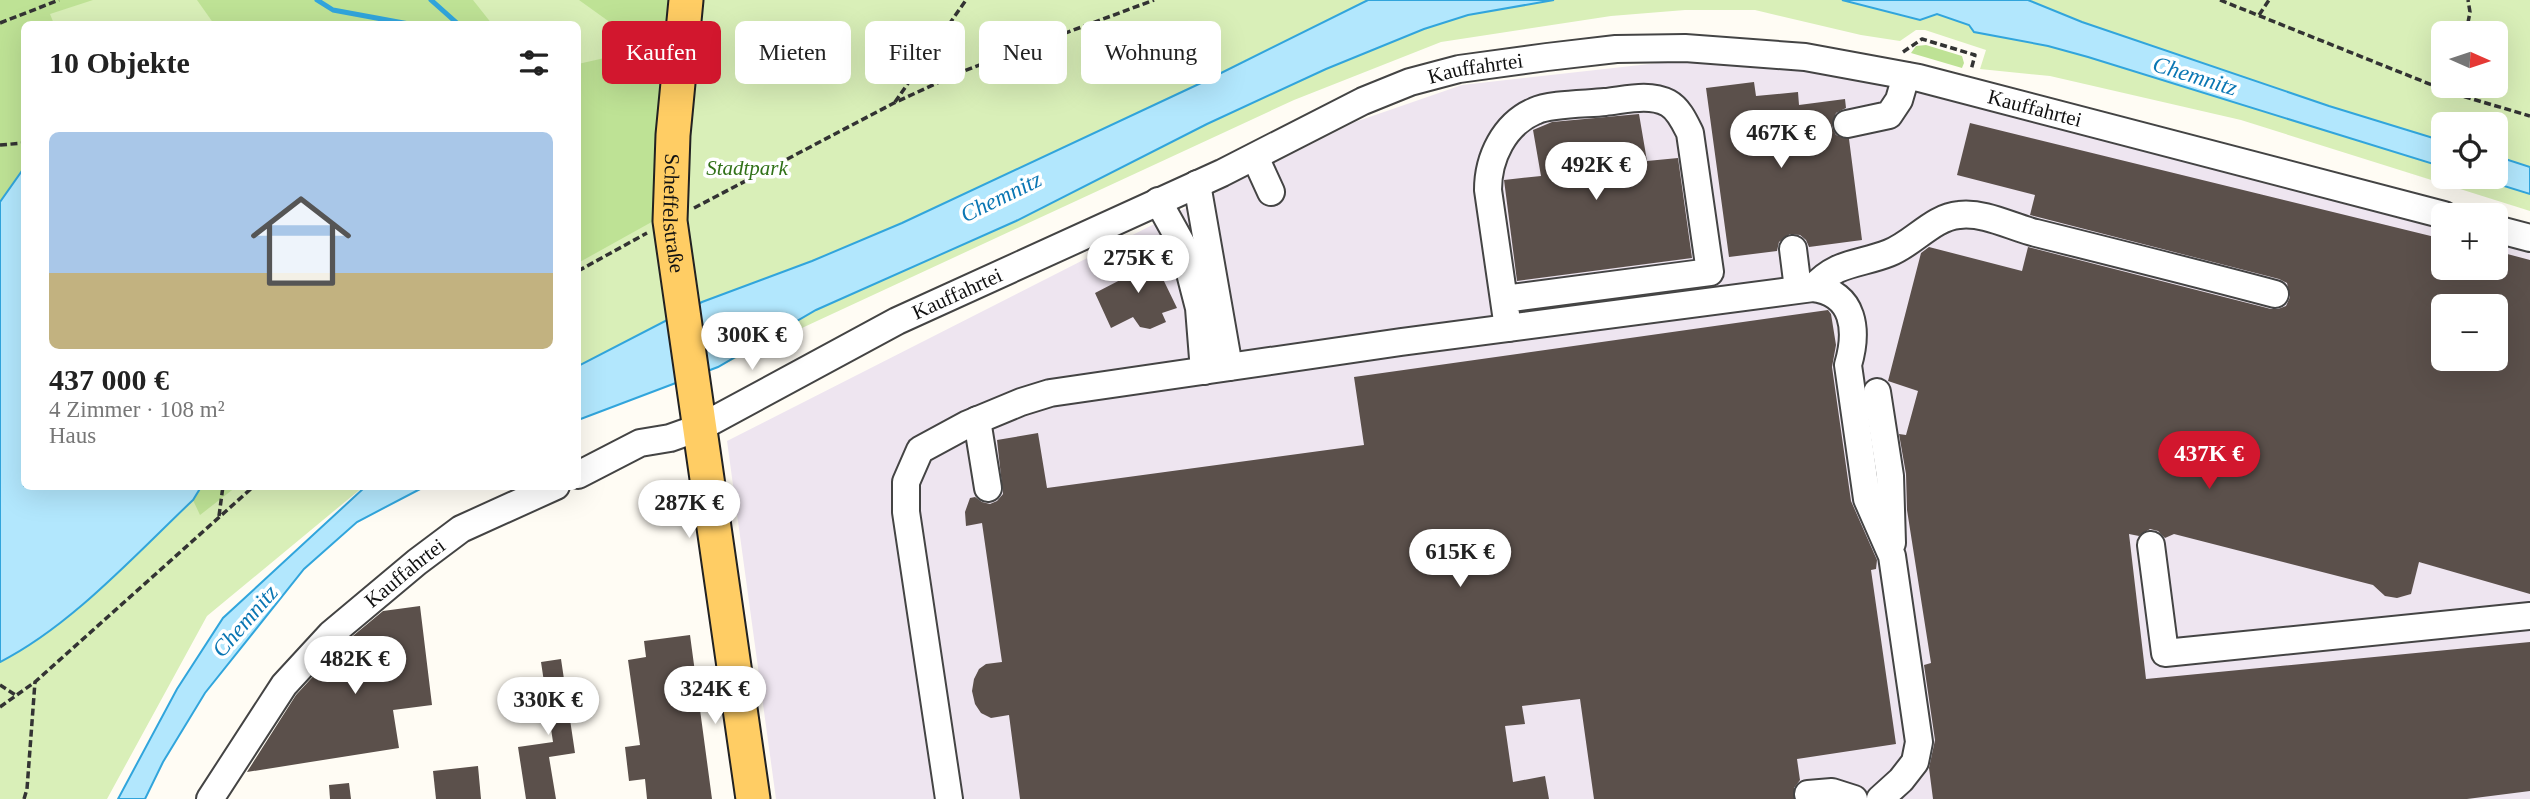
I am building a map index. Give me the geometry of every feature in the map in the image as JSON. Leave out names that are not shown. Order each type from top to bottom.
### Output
[{"type":"main road","name":"Scheffelstraße","points":[[685,0],[673,135],[670,221],[753,799]]},
{"type":"street","name":"Kauffahrtei","points":[[581,473],[640,443],[670,438],[701,427],[897,321],[1255,157],[1363,102],[1410,82],[1460,69],[1616,49],[1685,48],[1902,66],[2431,211]]},
{"type":"street","points":[[1847,124],[1889,116],[1899,100],[1902,66]]},
{"type":"street","points":[[1504,299],[1710,272],[1690,133],[1684,119],[1671,104],[1652,97],[1537,109],[1514,124],[1499,145],[1488,172],[1488,190],[1508,328]]},
{"type":"street","points":[[1255,157],[1272,192]]},
{"type":"street","points":[[1197,184],[1217,369]]},
{"type":"street","points":[[1158,201],[1183,246],[1217,369]]},
{"type":"street","points":[[1806,289],[1841,266],[1891,253],[1944,219],[1958,215],[1981,216],[2024,230],[2275,293]]},
{"type":"street","points":[[2508,232],[2530,238]]},
{"type":"street","points":[[1793,249],[1806,289]]},
{"type":"street","points":[[1613,285],[1617,313]]},
{"type":"street","points":[[948,799],[906,512],[906,482],[920,450],[977,420],[1050,393],[1617,313],[1806,289],[1828,290],[1842,299],[1853,330],[1854,344],[1848,365],[1867,499],[1892,556]]},
{"type":"street","points":[[1877,392],[1890,476],[1892,556],[1919,742],[1915,762],[1880,799]]},
{"type":"street","points":[[977,420],[988,488]]},
{"type":"street","name":"Kauffahrtei","points":[[209,799],[284,685],[331,635],[417,562],[461,530],[547,490]]},
{"type":"street","points":[[2151,545],[2165,653],[2530,616]]},
{"type":"street","points":[[1808,794],[1832,792],[1854,799]]},
{"type":"path","points":[[0,23],[59,0]]},
{"type":"path","points":[[894,103],[965,0]]},
{"type":"path","points":[[581,267],[605,257],[894,103],[961,72],[1154,0]]},
{"type":"path","points":[[2220,0],[2431,85]]},
{"type":"path","points":[[2259,15],[2269,0]]},
{"type":"path","points":[[2468,0],[2468,21]]},
{"type":"path","points":[[1902,66],[1922,39],[1975,55],[1970,74]]},
{"type":"path","points":[[2469,98],[2530,116]]},
{"type":"path","points":[[0,145],[21,143]]},
{"type":"path","points":[[219,516],[222,490]]},
{"type":"path","points":[[0,707],[35,682],[249,490]]},
{"type":"path","points":[[24,799],[35,682]]},
{"type":"path","points":[[0,685],[17,696]]},
{"type":"shaded area","points":[[1676,61],[1847,72],[2431,219],[2431,280],[2508,280],[2508,240],[2530,246],[2530,799],[776,799],[727,441],[1355,122],[1462,85]]},
{"type":"green space","name":"Stadtpark","points":[[0,0],[2530,0],[2530,211],[2460,189],[2508,189],[2508,112],[2431,112],[2431,180],[2241,120],[2050,76],[1980,69],[1986,50],[1925,30],[1916,30],[1900,41],[1861,35],[1755,10],[1685,10],[1611,16],[1441,42],[1294,100],[711,370],[581,383],[581,21],[21,21],[21,172],[0,202]]},
{"type":"green space","points":[[0,0],[93,0],[50,14],[53,21],[21,21],[21,172],[0,202]]},
{"type":"green space","points":[[197,0],[473,0],[490,21],[212,21]]},
{"type":"green space","points":[[579,0],[679,0],[678,21],[608,21]]},
{"type":"green space","points":[[1926,45],[1962,56],[1962,68],[1911,53],[1916,46]]},
{"type":"green space","points":[[602,59],[602,84],[674,84],[666,214],[581,261],[581,63]]},
{"type":"green space","points":[[199,490],[359,490],[207,616],[107,799],[0,799],[0,662],[27,647],[77,609],[193,500]]},
{"type":"green space","points":[[199,490],[232,490],[200,515],[193,500]]},
{"type":"water","name":"Chemnitz","points":[[1368,0],[1554,0],[1468,15],[1424,29],[1326,69],[1207,124],[1016,221],[816,310],[718,367],[581,419],[581,364],[702,302],[812,261],[902,223],[1199,84],[1221,84],[1221,73]]},
{"type":"water","name":"Chemnitz","points":[[1842,0],[2028,0],[2082,22],[2329,106],[2431,137],[2431,163],[2088,57],[2048,46],[1974,32],[1969,25],[1937,14],[1920,20]]},
{"type":"water","points":[[2508,160],[2530,167],[2530,194],[2508,187]]},
{"type":"water","points":[[21,172],[21,490],[199,490],[193,500],[77,609],[26,647],[0,662],[0,202]]},
{"type":"water","name":"Chemnitz","points":[[362,490],[418,490],[357,522],[304,569],[205,693],[163,762],[145,799],[118,799],[177,689],[223,618]]},
{"type":"building","points":[[1754,82],[1756,96],[1798,92],[1799,105],[1845,99],[1846,108],[1836,113],[1832,127],[1836,135],[1849,139],[1862,240],[1809,247],[1800,235],[1790,234],[1779,242],[1777,251],[1729,257],[1706,88]]},
{"type":"building","points":[[1639,114],[1647,161],[1678,158],[1692,258],[1517,281],[1504,180],[1541,176],[1533,130],[1552,122]]},
{"type":"building","points":[[1970,123],[2431,236],[2431,280],[2508,280],[2508,254],[2530,260],[2530,594],[2419,562],[2411,594],[2397,598],[2385,596],[2373,585],[2174,534],[2165,538],[2158,531],[2150,529],[2139,536],[2129,534],[2146,679],[2530,642],[2530,791],[2467,799],[1933,799],[1929,768],[1935,740],[1924,665],[1931,663],[1907,510],[1906,474],[1899,434],[1906,435],[1918,391],[1888,381],[1921,253],[1929,247],[2022,271],[2028,247],[2271,309],[2286,306],[2290,297],[2287,283],[2279,279],[2030,215],[2035,195],[1957,175]]},
{"type":"building","points":[[1158,252],[1163,262],[1162,277],[1177,308],[1162,313],[1166,322],[1150,329],[1140,327],[1133,317],[1111,328],[1095,293],[1124,278],[1120,270]]},
{"type":"building","points":[[1828,310],[1836,345],[1832,367],[1851,501],[1877,560],[1876,569],[1871,570],[1896,744],[1797,759],[1800,780],[1794,788],[1794,799],[1594,799],[1580,699],[1522,706],[1525,724],[1505,726],[1513,782],[1545,776],[1549,799],[1020,799],[1009,715],[991,718],[981,713],[975,704],[972,691],[979,669],[986,664],[1002,662],[982,523],[966,526],[965,512],[970,498],[975,497],[990,504],[1003,494],[997,440],[1038,433],[1047,488],[1364,445],[1354,377]]},
{"type":"building","points":[[420,606],[432,705],[393,710],[399,748],[247,772],[296,695],[342,645],[383,611]]},
{"type":"building","points":[[690,635],[712,799],[647,799],[645,779],[629,781],[625,747],[640,745],[628,660],[646,657],[644,641]]},
{"type":"building","points":[[561,659],[575,753],[549,757],[556,799],[526,799],[518,747],[553,742],[541,662]]},
{"type":"building","points":[[478,766],[481,799],[436,799],[433,771]]},
{"type":"building","points":[[349,783],[351,799],[330,799],[329,785]]},
{"type":"waterway","points":[[317,0],[333,10],[393,21]]},
{"type":"waterway","points":[[431,0],[455,21]]}]
